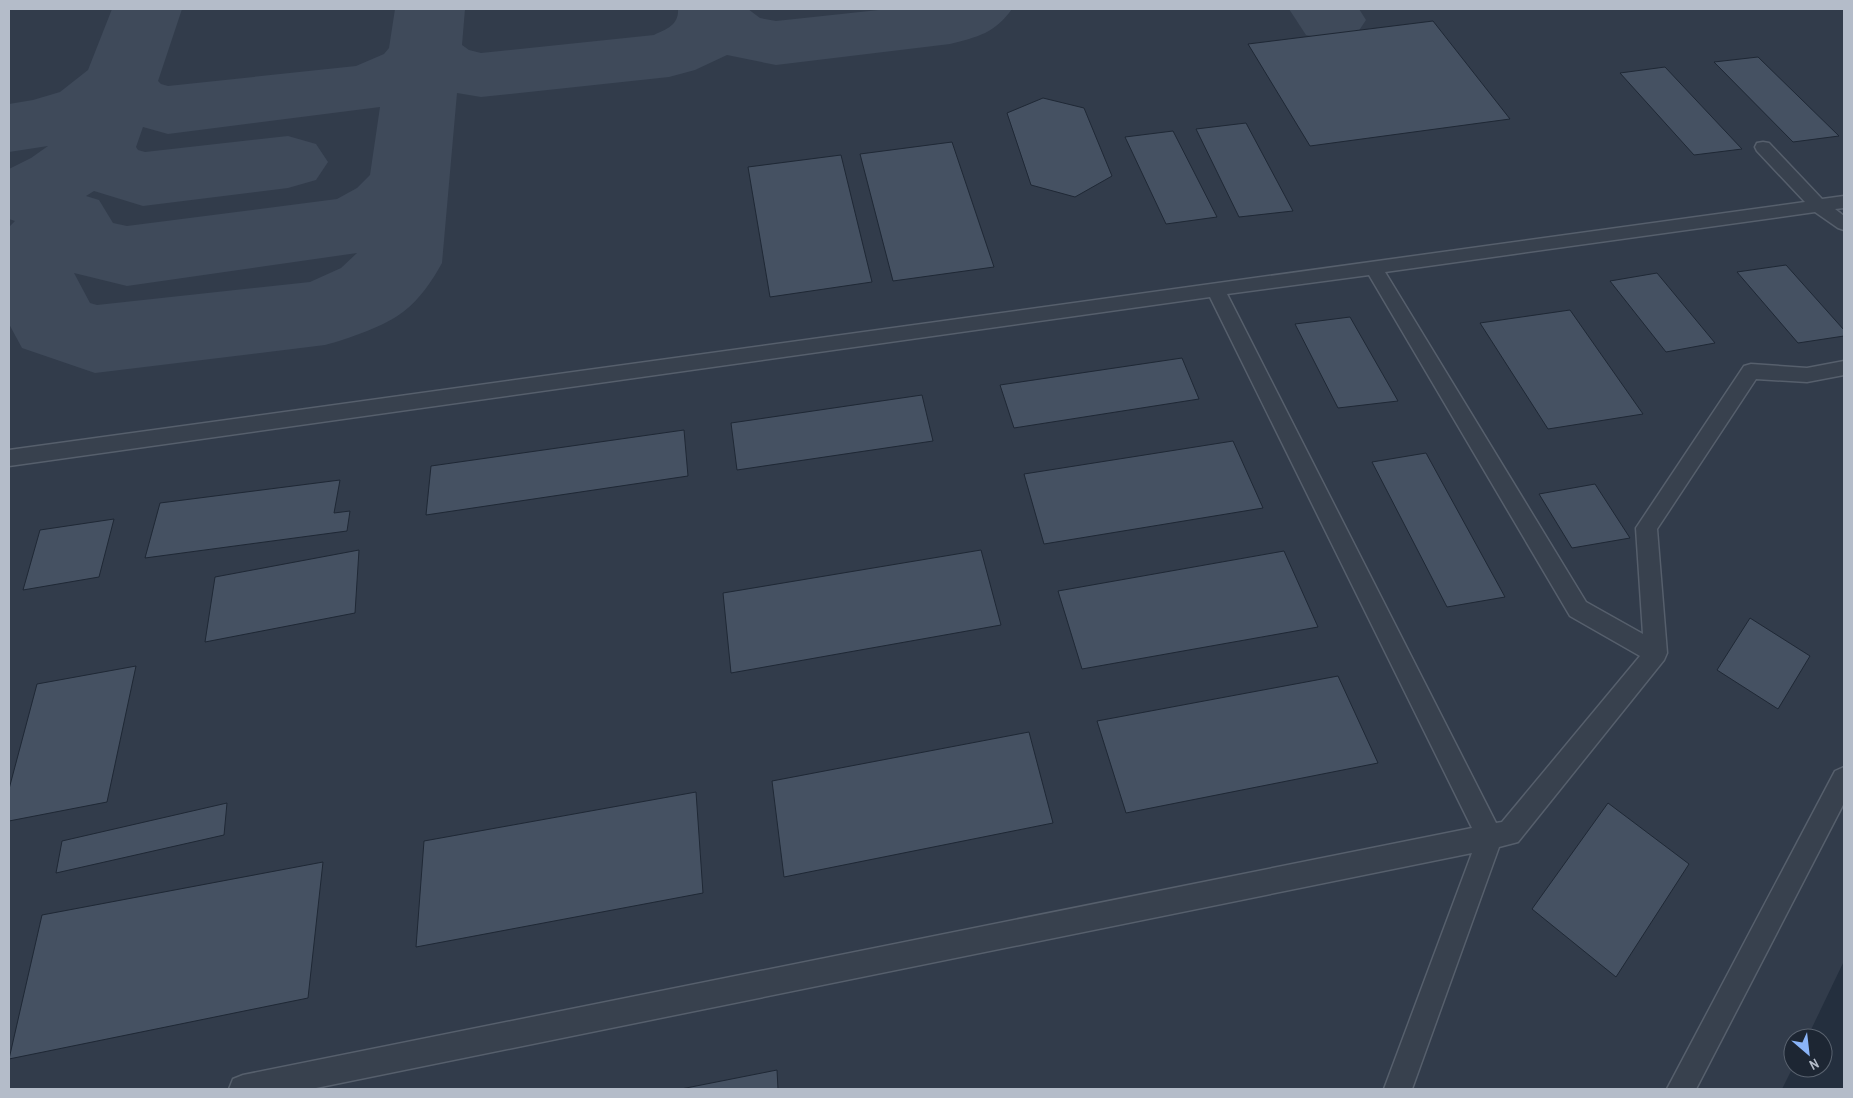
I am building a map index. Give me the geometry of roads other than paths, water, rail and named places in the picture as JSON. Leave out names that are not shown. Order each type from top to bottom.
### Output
[{"type":"lane","points":[[1763,146],[1819,206],[1844,224]]},
{"type":"lane","points":[[9,458],[1844,202]]},
{"type":"lane","points":[[1374,268],[1578,608],[1656,654]]},
{"type":"lane","points":[[1216,290],[1490,837],[1398,1089]]},
{"type":"lane","points":[[243,1089],[1509,833],[1656,654],[1646,528],[1751,371],[1807,375],[1844,368]]},
{"type":"lane","points":[[1681,1089],[1844,779]]}]
